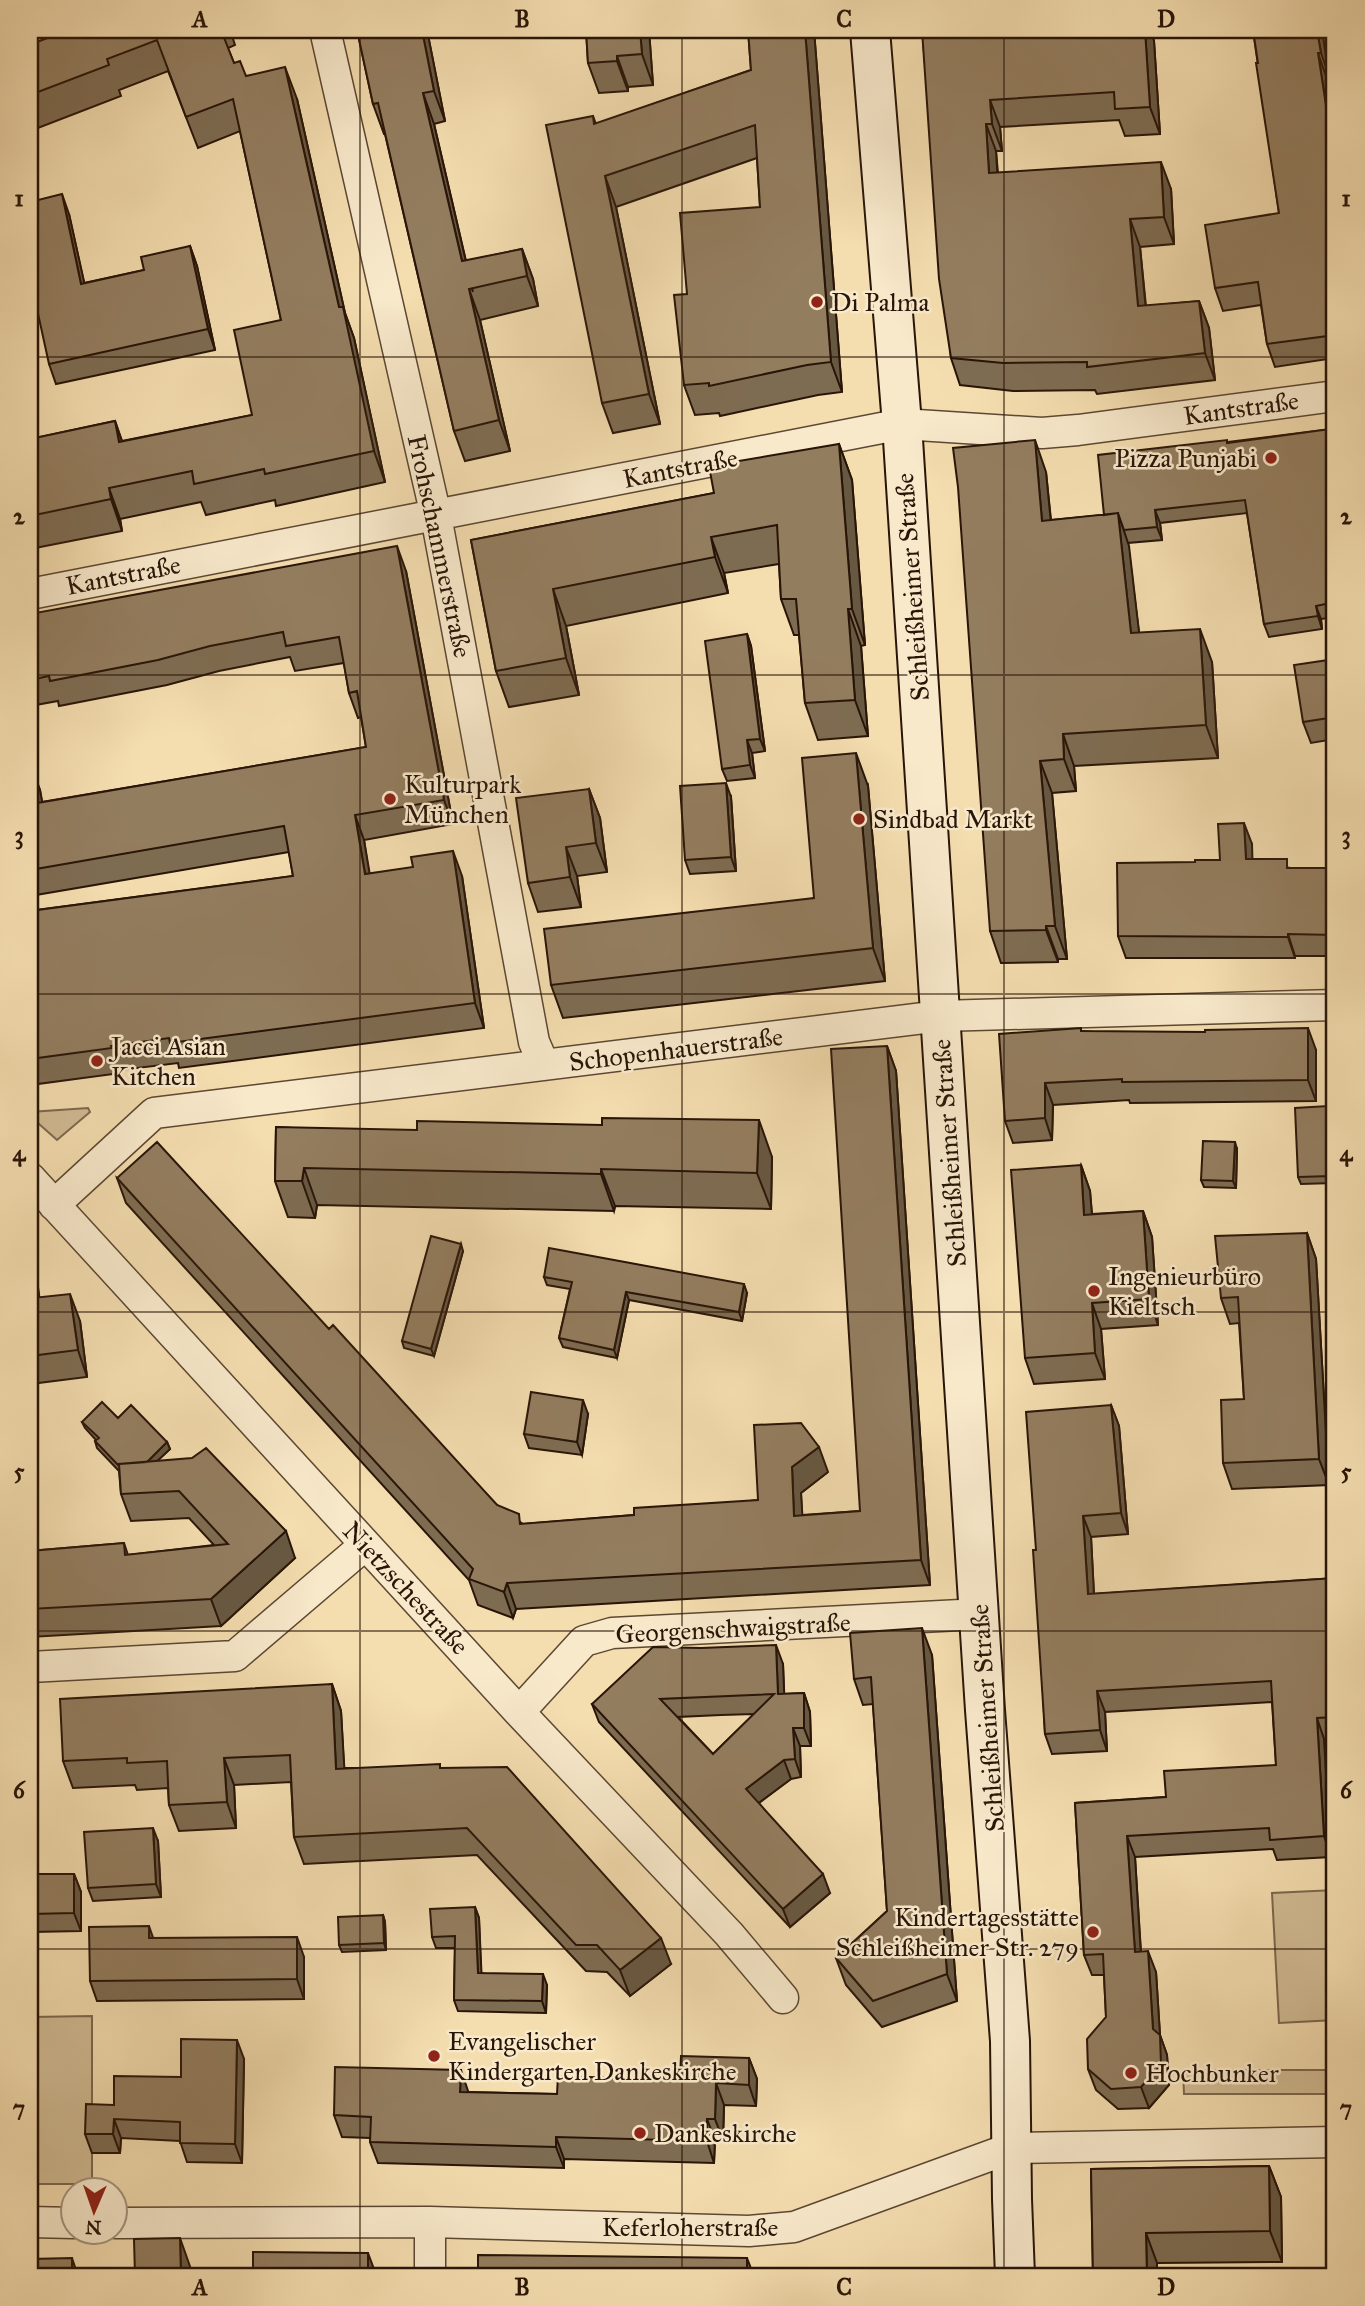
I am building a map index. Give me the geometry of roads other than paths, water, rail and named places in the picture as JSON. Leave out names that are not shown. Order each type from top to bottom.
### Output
[{"type":"main road","name":"Schleißheimer Straße","points":[[870,30],[902,424],[1010,2041],[1015,2276]]},
{"type":"street","name":"Frohschammerstraße","points":[[325,30],[436,516],[534,1042],[544,1065]]},
{"type":"street","name":"Kantstraße","points":[[30,594],[902,424],[1042,433],[1335,396]]},
{"type":"street","name":"Schopenhauerstraße","points":[[54,1205],[154,1112],[940,1016],[1335,1005]]},
{"type":"street","name":"Nietzschestraße","points":[[30,1178],[519,1712],[729,1934],[783,1998]]},
{"type":"street","points":[[30,1667],[234,1656],[365,1545]]},
{"type":"street","name":"Georgenschwaigstraße","points":[[519,1712],[584,1641],[612,1633],[980,1614]]},
{"type":"street","name":"Keferloherstraße","points":[[130,2224],[430,2222],[749,2231],[794,2227],[1011,2148],[1335,2142]]},
{"type":"street","points":[[30,2222],[60,2223]]},
{"type":"street","points":[[430,2222],[430,2276]]},
{"type":"place","name":"Di Palma","points":[[817,302]]},
{"type":"place","name":"Pizza Punjabi","points":[[1271,458]]},
{"type":"place","name":"Kulturpark München","points":[[390,799]]},
{"type":"place","name":"Sindbad Markt","points":[[859,819]]},
{"type":"place","name":"Jacci Asian Kitchen","points":[[97,1061]]},
{"type":"place","name":"Ingenieurbüro Kieltsch","points":[[1094,1291]]},
{"type":"place","name":"Kindertagesstätte Schleißheimer Str. 279","points":[[1093,1932]]},
{"type":"place","name":"Evangelischer Kindergarten Dankeskirche","points":[[434,2056]]},
{"type":"place","name":"Hochbunker","points":[[1131,2073]]},
{"type":"place","name":"Dankeskirche","points":[[640,2133]]}]
